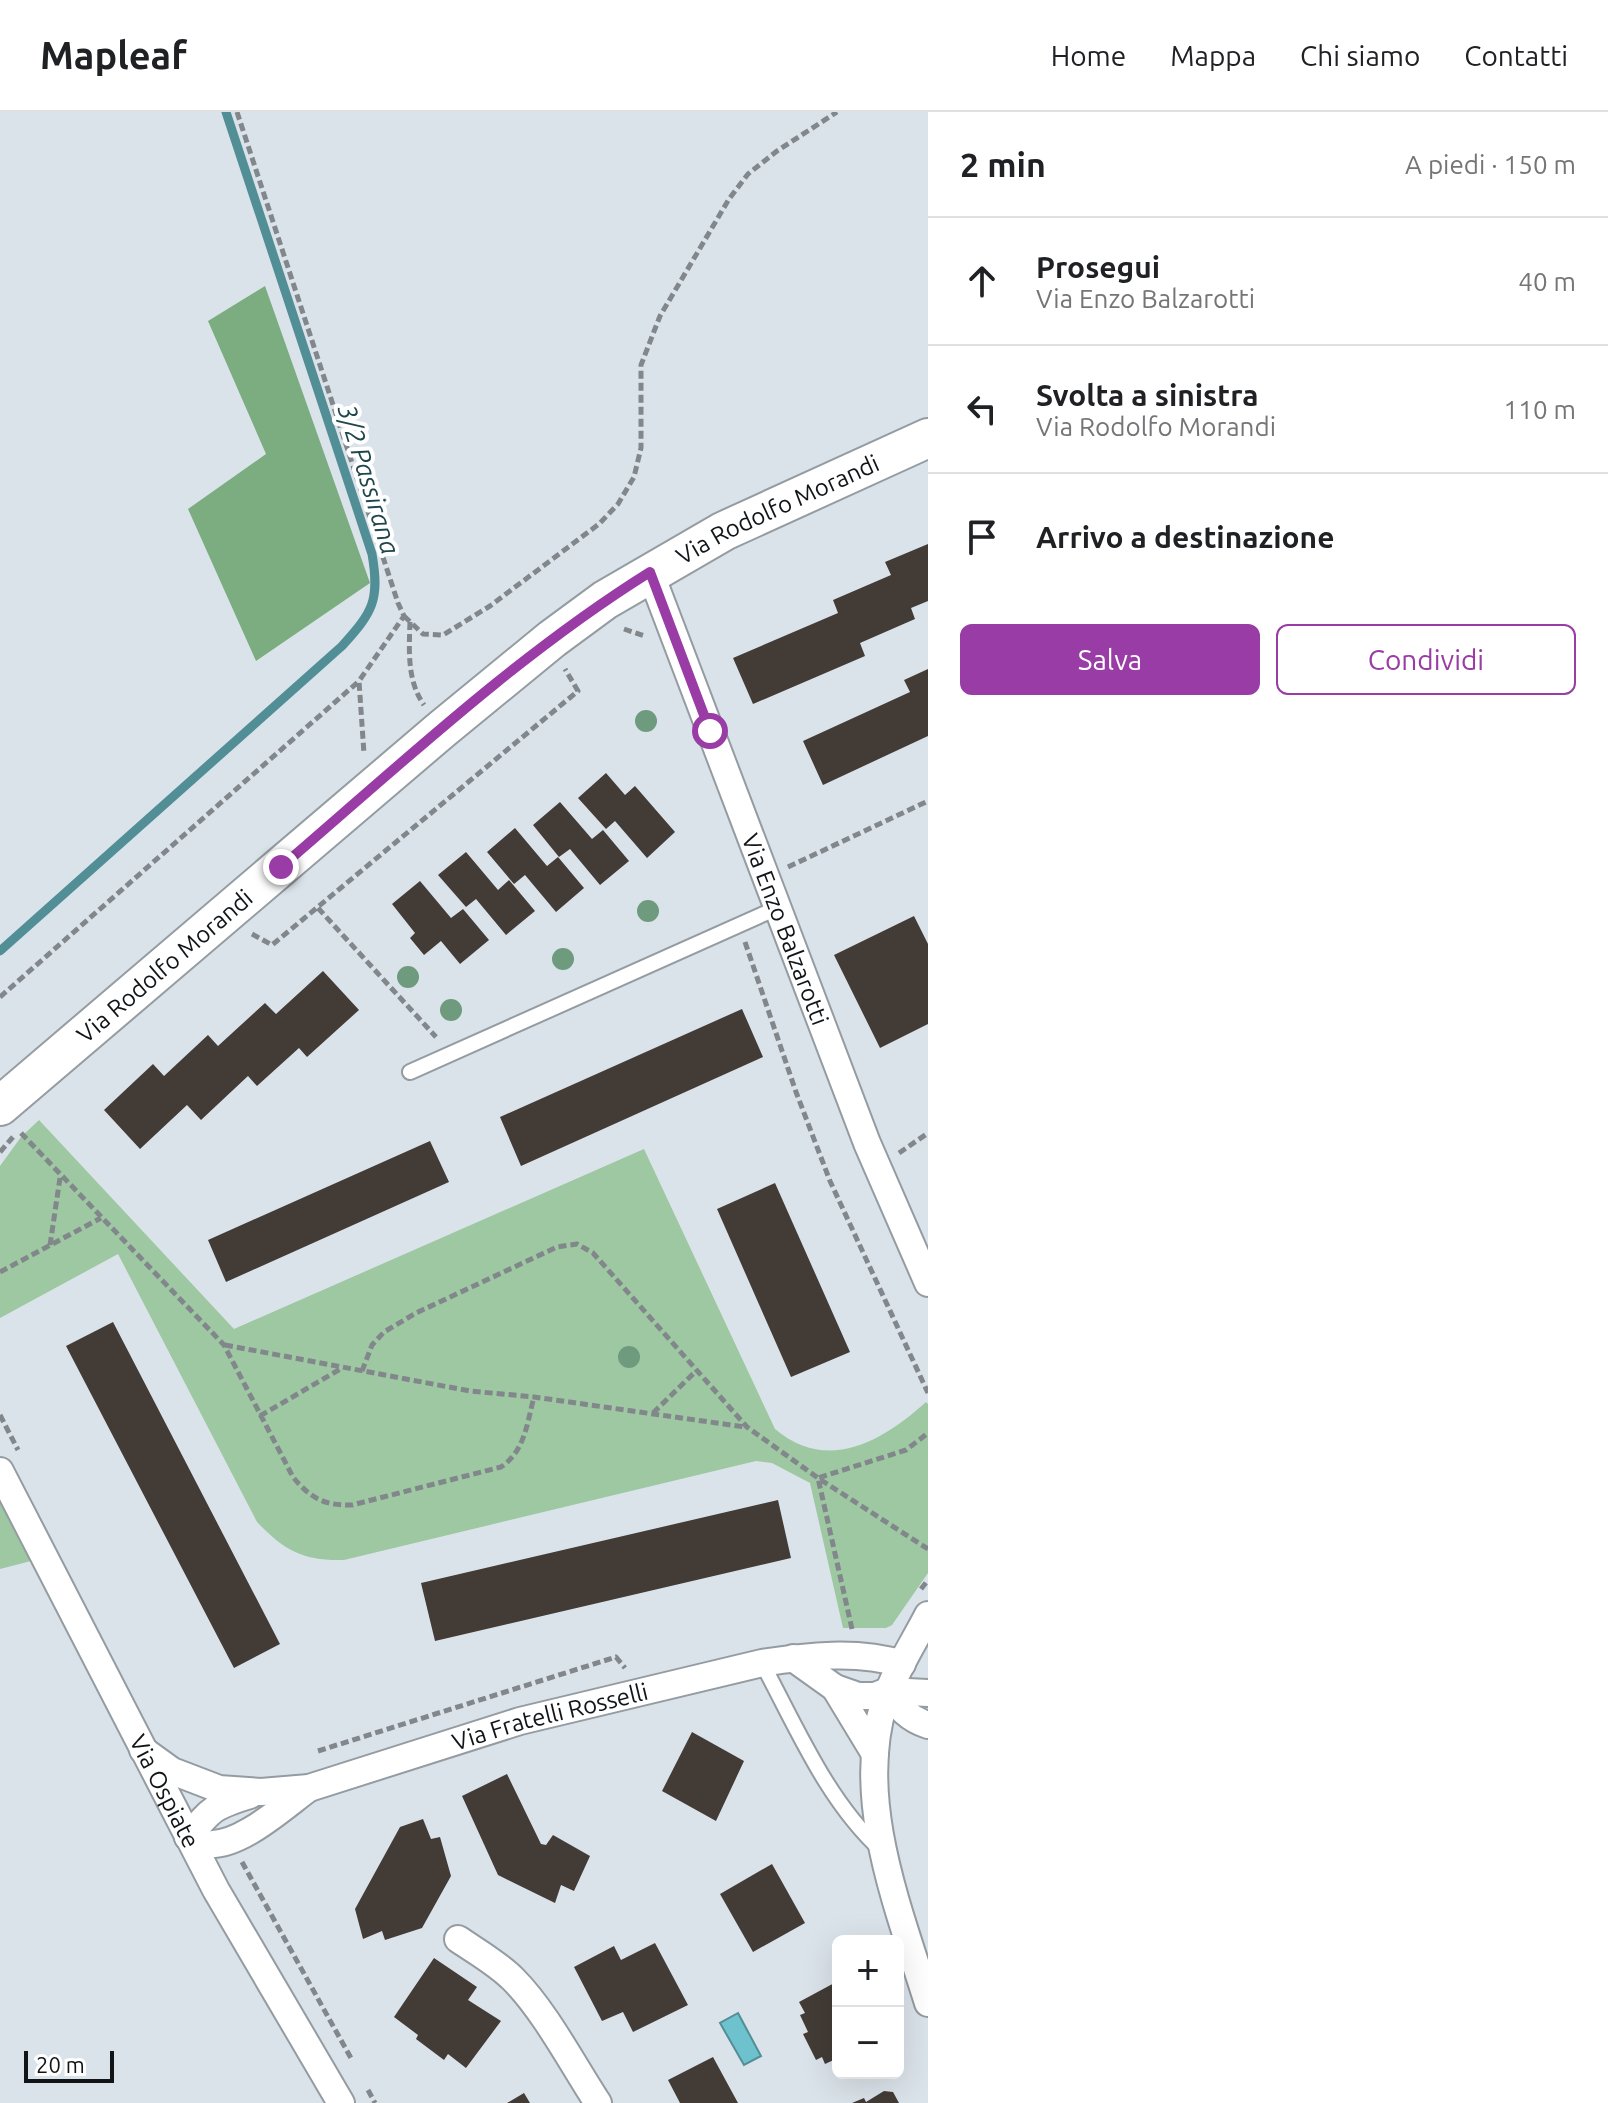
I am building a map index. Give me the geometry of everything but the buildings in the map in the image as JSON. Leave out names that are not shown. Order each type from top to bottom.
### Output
[{"type":"street","name":"Via Rodolfo Morandi","points":[[15,1120],[552,639],[605,600],[724,531],[928,438]]},
{"type":"street","name":"Via Enzo Balzarotti","points":[[650,572],[867,1143],[928,1283]]},
{"type":"street","name":"Via Ospiate","points":[[0,1471],[216,1890],[341,2103]]},
{"type":"street","points":[[923,1625],[915,1664],[888,1691],[875,1754],[875,1799],[885,1854],[928,2003]]},
{"type":"street","name":"Via Fratelli Rosselli","points":[[143,1750],[172,1771],[219,1789],[261,1792],[309,1788],[520,1721],[762,1663],[793,1658],[854,1656],[915,1664]]},
{"type":"street","points":[[793,1658],[835,1688],[858,1696],[875,1696],[888,1691],[928,1693]]},
{"type":"street","points":[[835,1688],[875,1754]]},
{"type":"street","points":[[888,1691],[899,1708],[928,1725]]},
{"type":"street","name":"Via Fratelli Rosselli","points":[[261,1792],[227,1802],[207,1813],[188,1837],[204,1844],[238,1838],[309,1788]]},
{"type":"street","points":[[458,1939],[495,1963],[530,1998],[598,2103]]},
{"type":"lane","points":[[410,1072],[777,908]]},
{"type":"lane","points":[[762,1663],[849,1818],[885,1854]]},
{"type":"path","points":[[237,112],[404,616],[423,634],[443,635],[490,606],[599,524],[618,504],[634,477],[638,463],[641,448],[641,365],[660,316],[729,199],[748,174],[837,112]]},
{"type":"path","points":[[0,997],[359,681],[404,616]]},
{"type":"path","points":[[410,621],[412,678],[416,694],[429,712]]},
{"type":"path","points":[[621,629],[653,638]]},
{"type":"path","points":[[248,932],[272,945],[318,908],[578,691],[564,668],[575,660]]},
{"type":"path","points":[[359,681],[365,757]]},
{"type":"path","points":[[765,877],[928,801]]},
{"type":"path","points":[[318,908],[435,1038],[449,1032]]},
{"type":"path","points":[[739,925],[830,1181],[928,1393]]},
{"type":"path","points":[[0,1152],[15,1120],[60,1177],[224,1345],[293,1477],[304,1491],[318,1500],[333,1505],[352,1505],[501,1467],[513,1459],[521,1445],[534,1397]]},
{"type":"path","points":[[50,1245],[60,1177]]},
{"type":"path","points":[[0,1272],[101,1218]]},
{"type":"path","points":[[362,1371],[372,1345],[384,1332],[416,1313],[557,1247],[577,1244],[593,1253],[747,1427],[818,1478],[928,1549]]},
{"type":"path","points":[[224,1345],[470,1391],[747,1427]]},
{"type":"path","points":[[260,1416],[342,1368]]},
{"type":"path","points":[[652,1413],[696,1371]]},
{"type":"path","points":[[818,1478],[906,1450],[928,1433]]},
{"type":"path","points":[[818,1478],[853,1633]]},
{"type":"green space","points":[[265,286],[370,583],[256,661],[188,509],[266,454],[208,321]]},
{"type":"green space","points":[[39,1120],[234,1329],[644,1149],[775,1429],[795,1442],[814,1449],[854,1447],[873,1440],[926,1402],[928,1404],[928,1573],[892,1625],[886,1628],[843,1628],[810,1483],[772,1463],[756,1461],[344,1560],[317,1559],[286,1547],[257,1522],[118,1254],[0,1318],[0,1166],[21,1137]]},
{"type":"green space","points":[[0,1499],[31,1561],[0,1569]]},
{"type":"water","points":[[738,2013],[761,2056],[744,2065],[720,2023]]},
{"type":"waterway","name":"3/2 Passirana","points":[[0,951],[342,646],[361,624],[372,604],[375,583],[372,554],[226,112]]},
{"type":"route","points":[[281,867],[552,639],[650,572],[710,731]]}]
